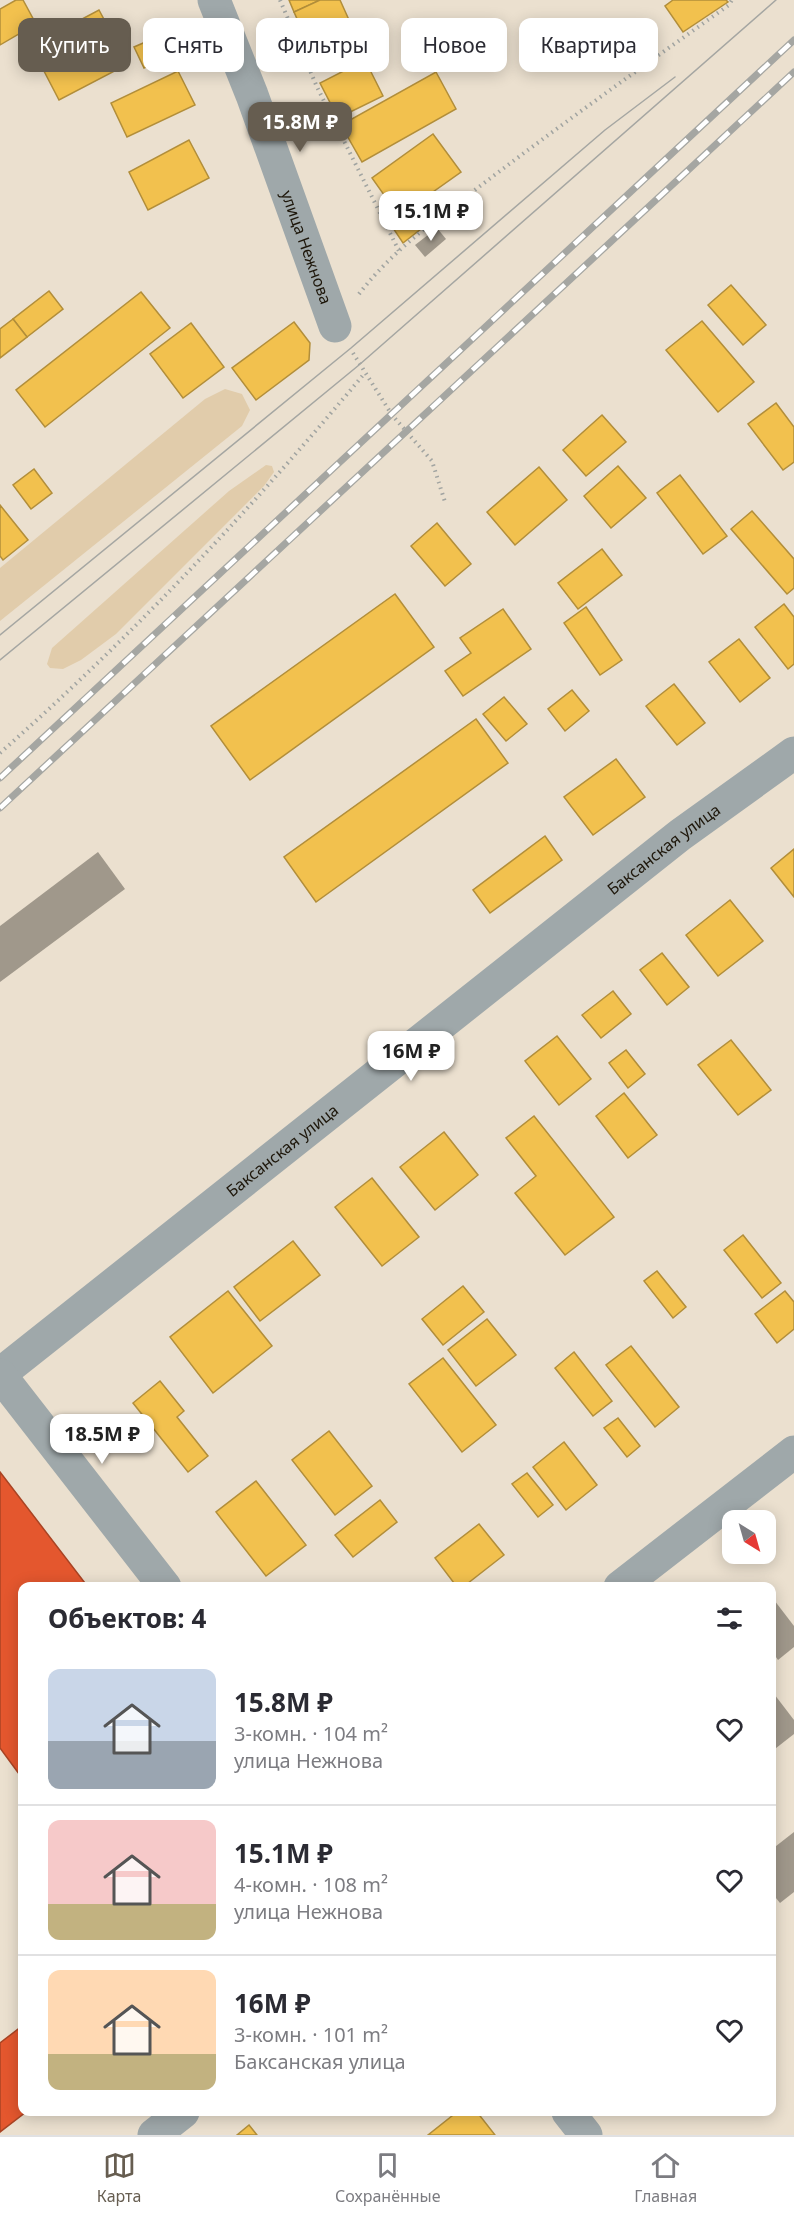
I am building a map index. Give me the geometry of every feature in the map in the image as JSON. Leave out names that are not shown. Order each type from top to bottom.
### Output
[{"type":"street","name":"улица Нежнова","points":[[214,0],[252,95],[335,326]]},
{"type":"street","name":"Баксанская улица","points":[[0,1375],[680,835],[794,753]]},
{"type":"street","points":[[0,1375],[161,1582]]},
{"type":"street","points":[[626,1582],[794,1452]]},
{"type":"street","points":[[154,2135],[178,2116]]},
{"type":"street","points":[[571,2116],[586,2135]]},
{"type":"path","points":[[280,0],[317,87],[399,250]]},
{"type":"path","points":[[445,502],[432,461],[392,415],[335,326],[381,265],[399,250],[607,89],[729,6],[732,0]]},
{"type":"path","points":[[0,753],[147,615],[281,474],[364,374]]},
{"type":"shaded area","points":[[225,389],[242,394],[250,410],[242,426],[0,621],[0,568],[205,399]]},
{"type":"shaded area","points":[[266,465],[272,466],[274,472],[264,486],[116,634],[81,660],[63,669],[50,668],[47,664],[52,648],[229,491]]},
{"type":"building: Жильё","points":[[16,0],[23,0],[33,18],[18,18],[18,34],[0,45],[0,9]]},
{"type":"building: Жильё","points":[[289,0],[320,0],[294,12]]},
{"type":"building: Жильё","points":[[320,0],[340,0],[348,18],[297,18],[294,12]]},
{"type":"building: Жильё","points":[[673,0],[726,0],[728,2],[683,32],[665,6]]},
{"type":"building: Жильё","points":[[99,10],[103,18],[84,18]]},
{"type":"building: Жильё","points":[[143,43],[143,66],[134,47]]},
{"type":"building: Жильё","points":[[44,72],[113,72],[59,100]]},
{"type":"building: Жильё","points":[[178,72],[195,105],[127,137],[111,103]]},
{"type":"building: Жильё","points":[[342,72],[371,72],[383,96],[338,118],[320,83]]},
{"type":"building: Жильё","points":[[436,72],[456,109],[362,162],[341,125]]},
{"type":"building: Жильё","points":[[433,134],[461,172],[399,216],[372,178]]},
{"type":"building: Жильё","points":[[189,140],[209,178],[148,210],[129,172]]},
{"type":"building: Жильё","points":[[416,211],[426,225],[403,243],[393,228]]},
{"type":"building: Жильё","points":[[731,285],[766,325],[743,345],[708,305]]},
{"type":"building: Жильё","points":[[49,291],[63,309],[27,337],[13,319]]},
{"type":"building: Жильё","points":[[141,292],[170,328],[45,427],[16,390]]},
{"type":"building: Жильё","points":[[13,319],[27,337],[0,358],[0,329]]},
{"type":"building: Жильё","points":[[702,321],[754,382],[718,412],[666,350]]},
{"type":"building: Жильё","points":[[294,322],[310,343],[309,360],[256,400],[232,368]]},
{"type":"building: Жильё","points":[[191,323],[224,367],[183,398],[150,354]]},
{"type":"building: Жильё","points":[[776,403],[794,427],[794,462],[783,470],[748,424]]},
{"type":"building: Жильё","points":[[602,415],[626,442],[586,476],[563,450]]},
{"type":"building: Жильё","points":[[618,466],[646,498],[611,528],[584,496]]},
{"type":"building: Жильё","points":[[539,467],[567,500],[515,545],[487,512]]},
{"type":"building: Жильё","points":[[34,469],[52,493],[31,509],[13,485]]},
{"type":"building: Жильё","points":[[680,475],[727,536],[703,554],[657,493]]},
{"type":"building: Жильё","points":[[0,505],[28,540],[3,560],[0,556]]},
{"type":"building: Жильё","points":[[752,511],[794,559],[794,588],[787,594],[731,529]]},
{"type":"building: Жильё","points":[[437,523],[471,564],[445,586],[411,546]]},
{"type":"building: Жильё","points":[[602,549],[622,575],[578,609],[558,583]]},
{"type":"building: Жильё","points":[[395,594],[434,647],[250,780],[211,726]]},
{"type":"building: Жильё","points":[[784,604],[794,617],[794,664],[788,669],[755,627]]},
{"type":"building: Жильё","points":[[586,607],[622,660],[600,675],[564,623]]},
{"type":"building: Жильё","points":[[503,609],[531,649],[463,696],[445,671],[471,653],[460,638]]},
{"type":"building: Жильё","points":[[739,639],[770,678],[740,702],[709,662]]},
{"type":"building: Жильё","points":[[674,684],[705,723],[677,745],[646,706]]},
{"type":"building: Жильё","points":[[572,690],[589,711],[565,731],[548,709]]},
{"type":"building: Жильё","points":[[504,697],[527,724],[506,741],[483,714]]},
{"type":"building: Жильё","points":[[476,719],[508,763],[316,902],[284,857]]},
{"type":"building: Жильё","points":[[616,759],[645,797],[593,835],[564,797]]},
{"type":"building: Жильё","points":[[545,836],[562,860],[490,913],[473,890]]},
{"type":"building: Жильё","points":[[794,849],[794,897],[771,868]]},
{"type":"building: Жильё","points":[[730,900],[763,941],[718,976],[686,935]]},
{"type":"building: Жильё","points":[[662,953],[689,987],[667,1005],[640,970]]},
{"type":"building: Жильё","points":[[613,991],[631,1014],[601,1038],[582,1015]]},
{"type":"building: Жильё","points":[[557,1036],[591,1079],[559,1105],[525,1061]]},
{"type":"building: Жильё","points":[[731,1040],[771,1090],[738,1115],[698,1065]]},
{"type":"building: Жильё","points":[[626,1050],[645,1074],[628,1088],[609,1063]]},
{"type":"building: Жильё","points":[[624,1093],[657,1135],[628,1158],[596,1116]]},
{"type":"building: Жильё","points":[[534,1116],[614,1217],[565,1255],[515,1193],[536,1176],[506,1138]]},
{"type":"building: Жильё","points":[[444,1132],[478,1175],[435,1210],[400,1167]]},
{"type":"building: Жильё","points":[[372,1178],[419,1237],[382,1266],[335,1207]]},
{"type":"building: Жильё","points":[[743,1235],[781,1283],[762,1298],[724,1250]]},
{"type":"building: Жильё","points":[[293,1241],[320,1275],[260,1321],[234,1287]]},
{"type":"building: Жильё","points":[[657,1271],[686,1307],[673,1318],[644,1281]]},
{"type":"building: Жильё","points":[[463,1286],[484,1312],[443,1345],[422,1319]]},
{"type":"building: Жильё","points":[[228,1291],[272,1346],[213,1393],[170,1337]]},
{"type":"building: Жильё","points":[[785,1291],[794,1302],[794,1329],[777,1343],[755,1314]]},
{"type":"building: Жильё","points":[[487,1319],[516,1355],[476,1386],[448,1350]]},
{"type":"building: Жильё","points":[[631,1346],[679,1407],[655,1427],[606,1365]]},
{"type":"building: Жильё","points":[[574,1352],[612,1401],[593,1416],[555,1368]]},
{"type":"building: Жильё","points":[[443,1358],[496,1425],[462,1452],[409,1384]]},
{"type":"building: Жильё","points":[[160,1381],[184,1411],[177,1417],[208,1456],[188,1472],[133,1403]]},
{"type":"building: Жильё","points":[[618,1418],[640,1446],[627,1457],[604,1428]]},
{"type":"building: Жильё","points":[[329,1431],[372,1486],[335,1515],[292,1460]]},
{"type":"building: Жильё","points":[[564,1442],[597,1485],[566,1510],[533,1467]]},
{"type":"building: Жильё","points":[[527,1473],[553,1505],[538,1517],[512,1484]]},
{"type":"building: Жильё","points":[[256,1481],[306,1545],[266,1576],[216,1512]]},
{"type":"building: Жильё","points":[[380,1500],[397,1522],[353,1557],[335,1535]]},
{"type":"building: Жильё","points":[[479,1524],[504,1555],[469,1582],[453,1582],[435,1558]]},
{"type":"building: Жильё","points":[[452,2116],[480,2116],[495,2135],[428,2135]]},
{"type":"building: Жильё","points":[[249,2125],[257,2135],[237,2135]]},
{"type":"building: Торговля","points":[[0,1472],[84,1582],[18,1582],[18,1773],[0,1748]]},
{"type":"building: Торговля","points":[[18,2029],[18,2116],[21,2116],[0,2132],[0,2043]]},
{"type":"building: Прочее","points":[[437,228],[446,239],[425,257],[415,245]]},
{"type":"building: Прочее","points":[[98,852],[125,889],[0,982],[0,926]]},
{"type":"building: Прочее","points":[[776,1603],[794,1626],[794,1647],[778,1660],[776,1657]]},
{"type":"building: Прочее","points":[[776,1697],[794,1720],[794,1734],[776,1748]]},
{"type":"building: Прочее","points":[[794,1832],[794,1892],[780,1903],[776,1898],[776,1846]]},
{"type":"tram line","points":[[0,660],[359,365],[776,0]]},
{"type":"tram line","points":[[0,635],[351,348],[605,130],[675,77]]},
{"type":"railway","points":[[0,778],[794,40]]},
{"type":"railway","points":[[0,808],[794,72]]}]
